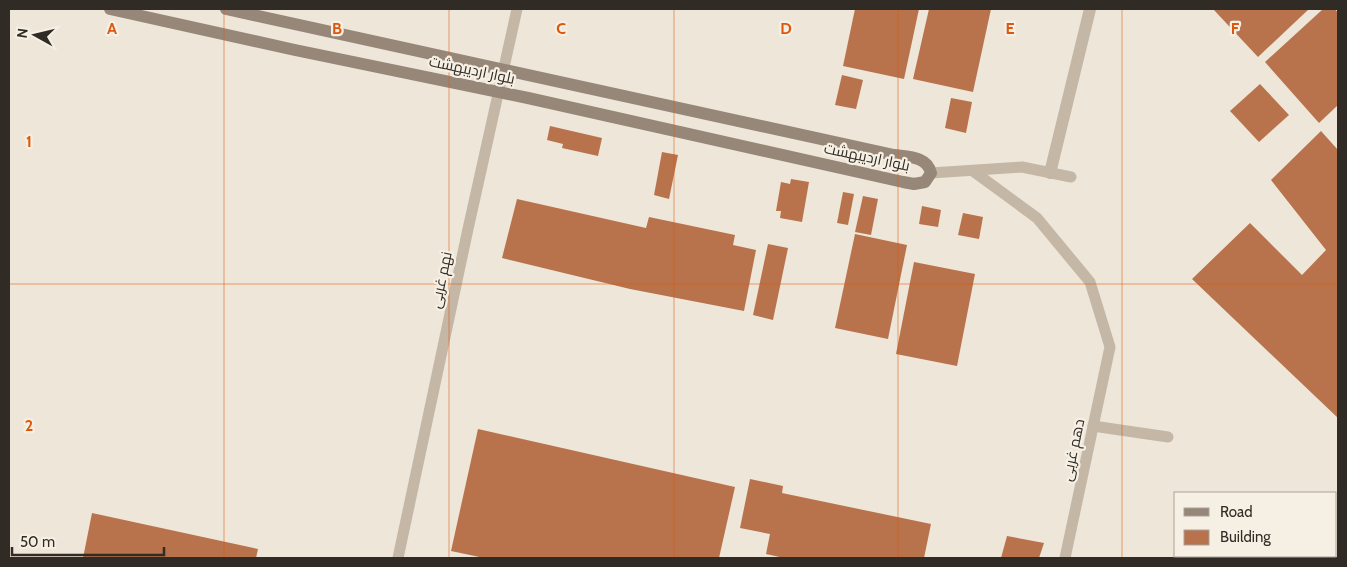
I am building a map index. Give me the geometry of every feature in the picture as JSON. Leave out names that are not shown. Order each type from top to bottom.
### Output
[{"type":"street","name":"بلوار اردیبهشت","points":[[110,9],[498,92],[903,182],[914,184],[925,182],[931,173],[929,167],[920,159],[894,156],[226,9]]},
{"type":"street","points":[[1050,173],[1090,9]]},
{"type":"lane","name":"نهم غربی","points":[[398,558],[517,9]]},
{"type":"lane","points":[[931,173],[1022,167],[1071,177]]},
{"type":"lane","name":"دهم غربی","points":[[973,170],[1037,218],[1090,282],[1110,348],[1065,558]]},
{"type":"lane","points":[[1093,426],[1168,437]]},
{"type":"building","points":[[855,9],[919,9],[904,79],[843,66]]},
{"type":"building","points":[[929,9],[991,9],[973,92],[913,79]]},
{"type":"building","points":[[1213,9],[1309,9],[1258,57]]},
{"type":"building","points":[[1323,9],[1335,9],[1338,13],[1338,105],[1319,123],[1265,62]]},
{"type":"building","points":[[842,75],[863,80],[856,109],[835,105]]},
{"type":"building","points":[[1260,84],[1289,115],[1259,142],[1230,111]]},
{"type":"building","points":[[951,98],[972,102],[966,133],[945,128]]},
{"type":"building","points":[[550,126],[602,138],[598,156],[562,148],[563,144],[547,140]]},
{"type":"building","points":[[1321,131],[1338,150],[1338,418],[1192,279],[1250,223],[1302,275],[1326,250],[1271,180]]},
{"type":"building","points":[[662,152],[678,155],[669,199],[654,195]]},
{"type":"building","points":[[791,179],[809,182],[802,222],[780,218],[781,211],[776,211],[781,182],[790,184]]},
{"type":"building","points":[[843,192],[854,194],[848,225],[837,223]]},
{"type":"building","points":[[863,196],[878,199],[871,235],[855,232]]},
{"type":"building","points":[[517,199],[646,228],[649,217],[735,235],[733,245],[756,250],[744,311],[630,289],[502,258]]},
{"type":"building","points":[[922,206],[941,210],[938,227],[919,224]]},
{"type":"building","points":[[963,213],[983,217],[979,239],[958,235]]},
{"type":"building","points":[[855,234],[907,245],[888,339],[835,328]]},
{"type":"building","points":[[768,244],[788,248],[773,320],[753,315]]},
{"type":"building","points":[[914,262],[975,274],[957,366],[896,354]]},
{"type":"building","points":[[478,429],[735,487],[719,558],[484,558],[451,551]]},
{"type":"building","points":[[750,479],[783,486],[782,493],[931,524],[924,558],[784,558],[766,554],[770,534],[740,528]]},
{"type":"building","points":[[92,513],[258,549],[256,558],[83,558]]},
{"type":"building","points":[[1007,536],[1044,543],[1039,558],[1001,558]]}]
